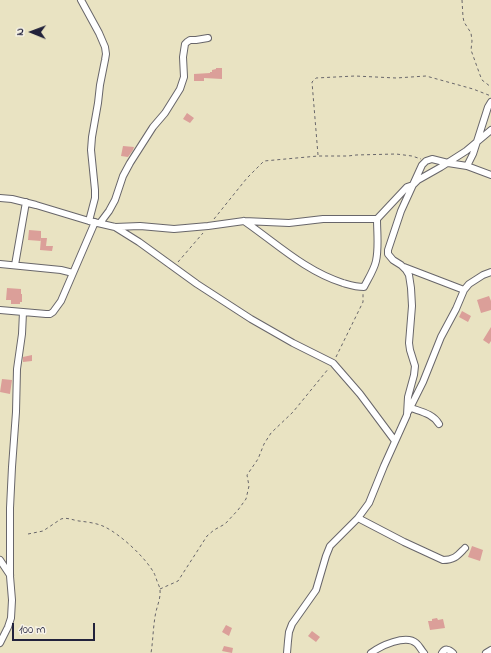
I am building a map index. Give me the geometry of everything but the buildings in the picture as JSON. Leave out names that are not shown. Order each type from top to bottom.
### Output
[{"type":"street","points":[[0,310],[46,314],[53,312],[61,300],[95,222],[95,190],[91,150],[106,54],[105,47],[99,33],[81,0]]},
{"type":"street","points":[[95,222],[109,211],[115,200],[123,176],[130,163],[180,89],[184,77],[183,57],[185,44],[190,40],[208,38]]},
{"type":"street","points":[[467,166],[473,154],[491,102]]},
{"type":"street","points":[[244,221],[267,237],[285,253],[315,271],[332,280],[356,287],[364,287],[376,262],[378,248],[377,219],[407,187],[413,185],[418,180],[466,151],[491,130]]},
{"type":"street","points":[[464,290],[404,267],[390,257],[388,250],[401,211],[422,165],[426,161],[436,159],[448,163],[467,166],[491,175]]},
{"type":"street","points":[[0,198],[26,202],[115,227],[140,226],[174,228],[208,226],[244,221],[289,223],[323,219],[377,219]]},
{"type":"street","points":[[15,265],[26,202]]},
{"type":"street","points":[[115,227],[139,242],[197,284],[251,319],[292,343],[333,363],[360,394],[395,441]]},
{"type":"street","points":[[0,264],[61,270],[73,273]]},
{"type":"street","points":[[404,267],[409,275],[411,288],[412,306],[409,343],[415,366],[408,396],[407,415]]},
{"type":"street","points":[[288,653],[289,632],[292,624],[316,590],[330,546],[358,518],[369,503],[395,441],[423,382],[441,337],[464,290],[469,284],[478,278],[491,272]]},
{"type":"street","points":[[1,640],[11,618],[10,508],[16,419],[17,369],[22,334],[23,312]]},
{"type":"street","points":[[410,408],[424,412],[436,419],[439,424]]},
{"type":"street","points":[[358,518],[443,560],[455,558],[465,548]]},
{"type":"street","points":[[0,560],[10,576]]},
{"type":"street","points":[[371,653],[379,647],[404,640],[415,642],[424,653]]},
{"type":"street","points":[[442,653],[447,649],[453,653]]},
{"type":"street","points":[[486,653],[491,650]]},
{"type":"path","points":[[462,0],[462,17],[471,33],[471,50],[482,80],[491,87]]},
{"type":"path","points":[[318,156],[312,82],[316,78],[355,76],[396,78],[426,76],[473,89],[491,96]]},
{"type":"path","points":[[174,267],[247,178],[264,161],[318,156],[396,154],[412,156],[426,161]]},
{"type":"path","points":[[160,589],[178,581],[207,536],[224,524],[238,510],[246,499],[248,486],[247,475],[258,459],[264,444],[271,433],[293,412],[333,363],[363,302],[364,287]]},
{"type":"path","points":[[28,534],[43,531],[63,518],[104,526],[116,533],[128,543],[154,573],[160,589],[151,653]]}]
